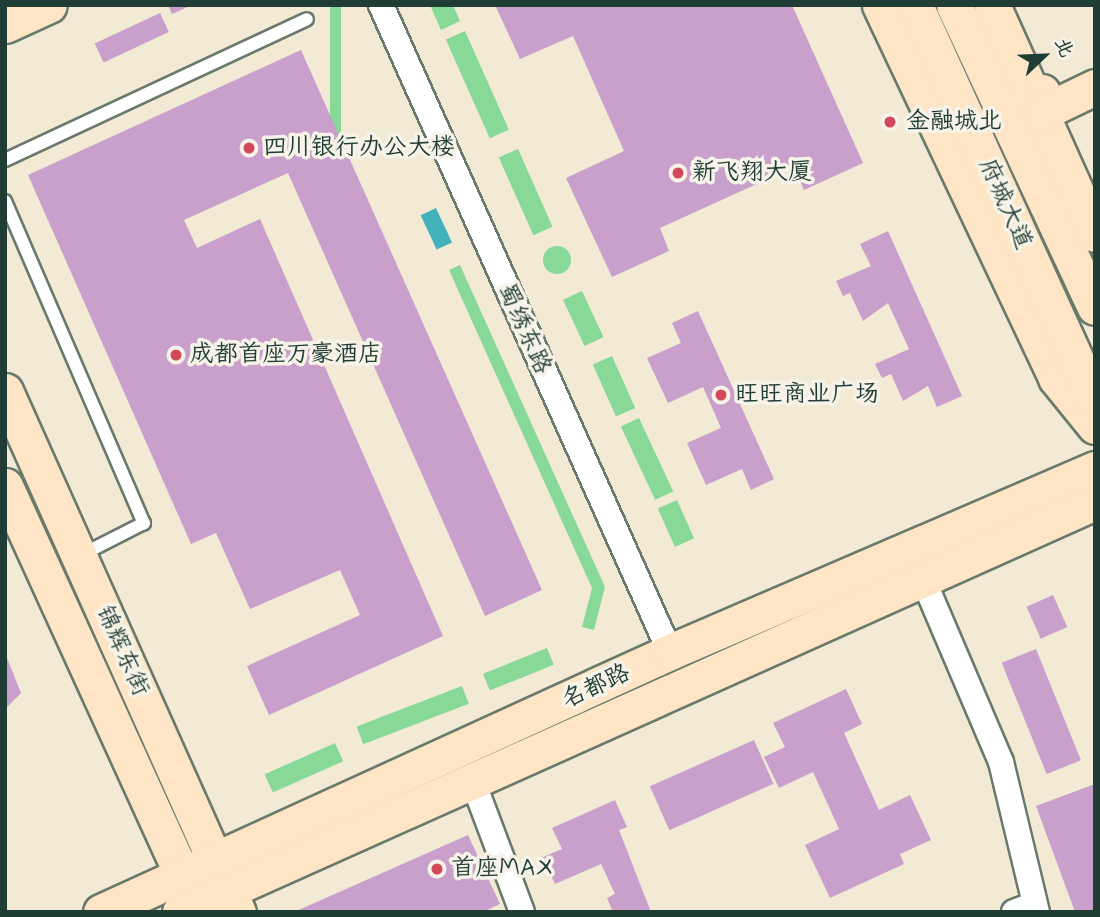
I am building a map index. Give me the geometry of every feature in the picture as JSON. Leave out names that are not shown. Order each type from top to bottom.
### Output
[{"type":"street","points":[[5,25],[49,5]]},
{"type":"street","name":"蜀绣东路","points":[[381,5],[670,652]]},
{"type":"street","points":[[880,5],[1056,378],[1095,426]]},
{"type":"street","name":"府城大道","points":[[915,5],[1095,402]]},
{"type":"street","name":"府城大道","points":[[954,5],[1095,307]]},
{"type":"street","points":[[992,5],[1095,234]]},
{"type":"street","points":[[1014,5],[1043,70],[1041,113]]},
{"type":"street","points":[[1041,113],[1095,87]]},
{"type":"street","name":"锦辉东街","points":[[5,391],[227,886]]},
{"type":"street","name":"名都路","points":[[101,912],[189,901],[227,886],[670,652],[917,565],[1095,469]]},
{"type":"street","name":"锦辉东街","points":[[5,486],[189,901]]},
{"type":"street","points":[[227,886],[472,779],[917,565],[1095,502]]},
{"type":"street","points":[[917,565],[1000,762],[1029,909]]},
{"type":"street","points":[[472,779],[522,912]]},
{"type":"lane","points":[[5,160],[307,19]]},
{"type":"lane","points":[[5,201],[144,523],[79,556]]},
{"type":"green space","points":[[330,5],[341,5],[341,205],[330,205]]},
{"type":"green space","points":[[430,5],[453,5],[460,21],[441,30]]},
{"type":"green space","points":[[465,31],[509,130],[490,138],[446,40]]},
{"type":"green space","points":[[518,149],[553,227],[533,235],[499,158]]},
{"type":"green space","points":[[557,246],[567,250],[571,260],[567,270],[557,274],[547,270],[543,260],[547,250]]},
{"type":"green space","points":[[460,265],[605,587],[594,630],[582,627],[592,588],[449,270]]},
{"type":"green space","points":[[582,291],[604,337],[585,346],[563,300]]},
{"type":"green space","points":[[612,356],[635,408],[616,417],[593,365]]},
{"type":"green space","points":[[639,418],[673,491],[655,500],[621,426]]},
{"type":"green space","points":[[677,500],[694,538],[675,547],[658,509]]},
{"type":"green space","points":[[547,648],[554,665],[490,691],[483,674]]},
{"type":"green space","points":[[462,686],[469,704],[363,744],[357,726]]},
{"type":"green space","points":[[335,743],[343,761],[273,793],[265,774]]},
{"type":"water","points":[[436,208],[452,242],[437,250],[421,215]]},
{"type":"building","points":[[168,5],[192,5],[172,14]]},
{"type":"building","points":[[495,5],[792,5],[863,163],[804,190],[794,167],[660,228],[669,251],[612,277],[566,178],[624,151],[573,36],[520,59]]},
{"type":"building","points":[[160,13],[169,32],[104,62],[95,43]]},
{"type":"building","points":[[301,50],[542,590],[485,616],[288,173],[184,220],[197,248],[260,219],[443,636],[269,715],[247,666],[360,615],[340,570],[250,609],[216,533],[191,544],[28,175]]},
{"type":"building","points":[[888,231],[962,396],[937,407],[928,386],[903,401],[891,374],[882,378],[875,364],[909,349],[888,303],[863,321],[850,293],[843,296],[836,281],[871,266],[860,244]]},
{"type":"building","name":"旺旺商业广场","points":[[698,311],[774,479],[751,490],[742,469],[706,485],[687,443],[721,428],[703,387],[668,403],[647,358],[681,343],[672,323]]},
{"type":"building","points":[[1053,595],[1067,627],[1041,639],[1027,607]]},
{"type":"building","points":[[1036,649],[1081,760],[1047,774],[1002,663]]},
{"type":"building","points":[[5,653],[21,693],[5,709]]},
{"type":"building","points":[[846,689],[862,724],[844,733],[879,810],[910,795],[931,840],[900,854],[904,864],[830,898],[805,845],[839,829],[813,772],[779,788],[764,757],[785,747],[773,723]]},
{"type":"building","points":[[754,740],[774,784],[669,830],[650,786]]},
{"type":"building","points":[[1095,784],[1095,912],[1075,912],[1036,806]]},
{"type":"building","points":[[615,800],[627,827],[619,830],[651,912],[613,912],[607,898],[615,894],[601,864],[555,884],[543,857],[562,849],[552,828]]},
{"type":"building","name":"首座MAX","points":[[468,835],[500,904],[483,912],[294,912]]},
{"type":"place","name":"金融城北","points":[[890,122]]},
{"type":"place","name":"四川银行办公大楼","points":[[249,148]]},
{"type":"place","name":"新飞翔大厦","points":[[678,173]]},
{"type":"place","name":"成都首座万豪酒店","points":[[176,355]]},
{"type":"place","name":"旺旺商业广场","points":[[721,395]]},
{"type":"place","name":"首座MAX","points":[[437,869]]}]
